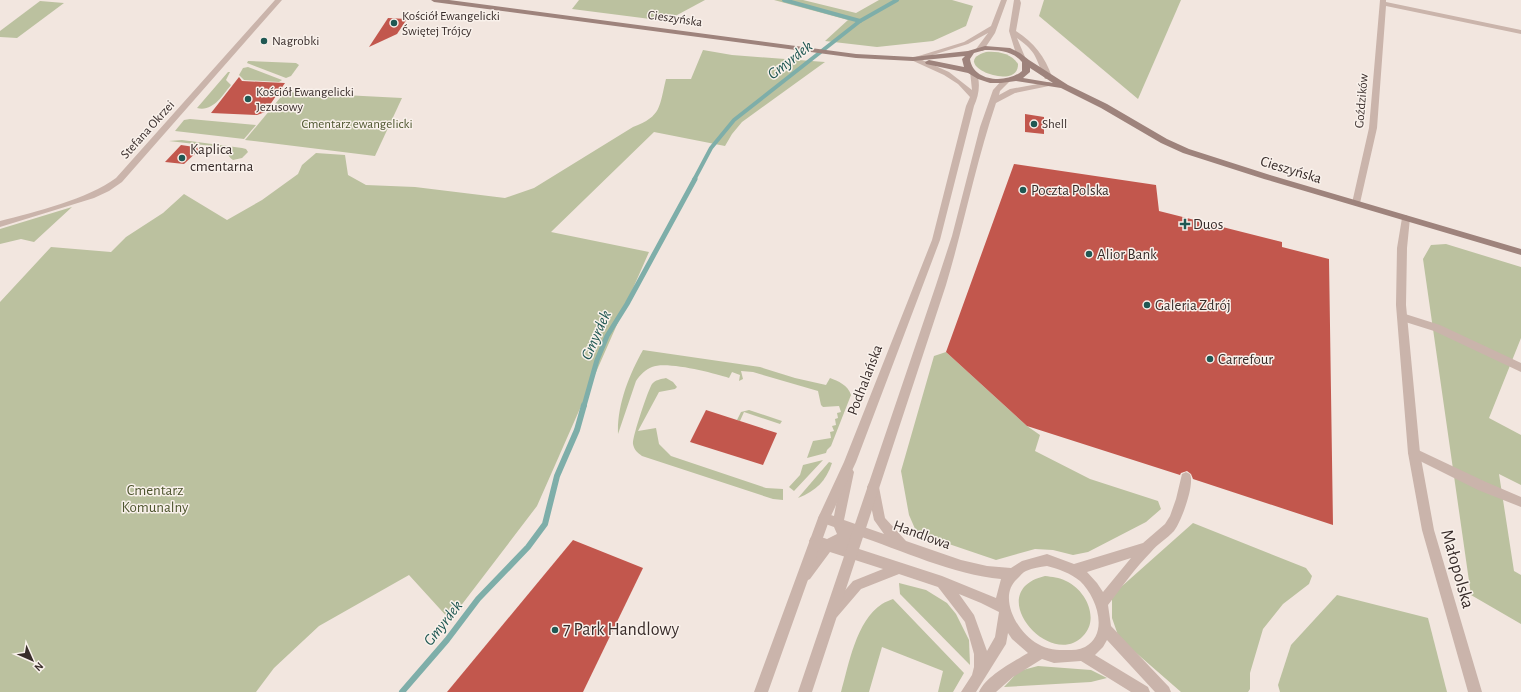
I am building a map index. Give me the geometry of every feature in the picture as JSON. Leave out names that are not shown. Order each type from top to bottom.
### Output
[{"type":"main road","name":"Cieszyńska","points":[[434,0],[844,55],[913,59],[953,56],[970,53],[980,49],[1002,48],[1023,59],[1048,80],[1104,106],[1164,141],[1186,151],[1521,252]]},
{"type":"main road","points":[[970,53],[965,62],[971,72]]},
{"type":"main road","name":"Cieszyńska","points":[[913,59],[971,72],[991,81],[1017,79],[1048,80]]},
{"type":"main road","points":[[1017,79],[1026,72],[1023,59]]},
{"type":"street","name":"Stefana Okrzei","points":[[0,224],[21,219],[90,196],[108,188],[119,180],[279,0]]},
{"type":"street","points":[[980,49],[990,37],[1004,0]]},
{"type":"street","points":[[1017,0],[1018,4],[1013,23],[1013,32],[1015,44],[1023,59]]},
{"type":"street","points":[[1382,2],[1521,32]]},
{"type":"street","name":"Goździków","points":[[1356,203],[1373,128],[1382,2]]},
{"type":"street","points":[[913,59],[966,42],[994,27]]},
{"type":"street","points":[[994,101],[1013,91],[1048,80],[1043,60],[1040,55],[1031,45],[1013,32]]},
{"type":"street","points":[[913,59],[951,75],[965,86],[974,97]]},
{"type":"street","name":"Podhalańska","points":[[761,692],[815,541],[850,462],[936,240],[970,106],[974,97],[976,87],[971,72]]},
{"type":"street","points":[[805,692],[829,616],[852,554],[859,529],[941,285],[956,236],[984,126],[997,90],[1006,81]]},
{"type":"street","name":"Małopolska","points":[[1406,218],[1400,280],[1414,453],[1428,530],[1475,692]]},
{"type":"street","points":[[1402,317],[1437,328],[1521,368]]},
{"type":"street","points":[[1414,453],[1482,486],[1521,502]]},
{"type":"street","points":[[850,462],[838,523],[852,554]]},
{"type":"street","points":[[1102,602],[1147,547],[1169,528],[1175,519],[1182,499],[1186,477]]},
{"type":"street","points":[[873,488],[880,520],[902,546]]},
{"type":"street","name":"Handlowa","points":[[824,518],[961,566],[987,572],[1011,574]]},
{"type":"street","points":[[801,581],[828,545],[859,529]]},
{"type":"street","points":[[815,541],[942,582],[985,598],[1004,612],[1018,637],[1028,646],[1040,653],[1054,658],[1069,659],[1083,655],[1093,649],[1100,640],[1104,628],[1105,615],[1102,602],[1095,589],[1085,578],[1074,570],[1062,564],[1047,560],[1033,561],[1021,566],[1011,574],[1005,584],[1002,595],[1004,612],[1001,638],[978,678],[968,692]]},
{"type":"street","points":[[1074,570],[1147,547]]},
{"type":"street","points":[[829,616],[857,585],[897,568]]},
{"type":"street","points":[[942,582],[970,619],[981,654],[981,667],[978,678]]},
{"type":"street","points":[[1104,628],[1164,692]]},
{"type":"street","points":[[986,692],[1008,672],[1040,653]]},
{"type":"street","points":[[1083,655],[1143,692]]},
{"type":"green space","points":[[579,0],[705,0],[666,21],[572,9]]},
{"type":"green space","points":[[774,0],[803,0],[856,13],[879,0],[952,0],[973,6],[966,26],[933,41],[877,47],[825,41],[848,20]]},
{"type":"green space","points":[[1044,0],[1181,0],[1138,99],[1039,16]]},
{"type":"green space","points":[[40,1],[64,3],[17,38],[0,37],[0,31]]},
{"type":"green space","name":"Cmentarz Komunalny","points":[[703,50],[732,55],[825,62],[742,122],[732,134],[725,146],[654,132],[551,232],[649,252],[537,506],[450,620],[409,575],[319,626],[274,668],[256,692],[0,692],[0,302],[51,247],[111,252],[126,237],[163,213],[184,194],[227,220],[262,200],[298,174],[302,165],[316,153],[345,155],[348,175],[366,185],[415,187],[505,198],[534,188],[633,127],[649,119],[658,109],[666,79],[691,79]]},
{"type":"green space","points":[[986,52],[999,52],[1012,57],[1018,64],[1015,72],[1008,76],[998,76],[979,69],[974,63],[976,57]]},
{"type":"green space","points":[[248,61],[296,63],[299,65],[291,76],[286,78],[247,63]]},
{"type":"green space","points":[[248,67],[282,80],[279,82],[244,80],[239,75],[243,68]]},
{"type":"green space","points":[[228,72],[230,72],[226,80],[231,85],[221,98],[208,108],[197,108]]},
{"type":"green space","name":"Cmentarz ewangelicki","points":[[285,92],[402,98],[375,156],[245,140]]},
{"type":"green space","points":[[190,119],[256,125],[244,139],[175,131],[184,120]]},
{"type":"green space","points":[[182,140],[242,148],[246,149],[248,152],[242,158],[233,160],[221,147],[169,141]]},
{"type":"green space","points":[[72,207],[34,242],[21,239],[0,244],[0,229]]},
{"type":"green space","points":[[1446,244],[1521,267],[1521,338],[1489,418],[1521,435],[1521,485],[1499,474],[1514,571],[1521,575],[1521,624],[1471,595],[1423,259],[1431,245]]},
{"type":"green space","points":[[643,350],[760,367],[795,378],[826,385],[830,378],[845,386],[851,395],[831,446],[826,453],[807,458],[813,441],[831,438],[830,432],[834,431],[832,426],[836,425],[835,419],[838,418],[837,413],[841,412],[839,406],[823,407],[821,405],[818,391],[753,372],[741,371],[743,379],[739,381],[740,375],[732,372],[729,378],[690,368],[668,365],[652,367],[641,374],[636,381],[618,434],[618,423],[625,390]]},
{"type":"green space","points":[[946,352],[1027,426],[1040,435],[1035,451],[1090,479],[1158,501],[1161,509],[1146,522],[1088,552],[1073,555],[1053,550],[1035,549],[996,560],[916,531],[909,515],[901,471],[934,356]]},
{"type":"green space","points":[[666,378],[673,382],[677,387],[675,389],[659,392],[638,431],[656,428],[659,444],[671,456],[766,488],[783,489],[783,500],[773,499],[642,456],[635,450],[633,440],[650,388],[653,383]]},
{"type":"green space","points":[[749,410],[782,421],[780,424],[744,412],[740,421],[737,420],[741,412]]},
{"type":"green space","points":[[823,460],[794,491],[789,487],[800,475],[803,465]]},
{"type":"green space","points":[[829,462],[832,463],[830,469],[820,485],[798,498]]},
{"type":"green space","points":[[1193,523],[1306,568],[1312,576],[1309,584],[1283,604],[1263,629],[1250,673],[1250,689],[1248,692],[1181,692],[1119,638],[1112,618],[1112,598],[1121,587]]},
{"type":"green space","points":[[1045,576],[1056,577],[1073,585],[1085,598],[1088,606],[1090,622],[1088,629],[1083,636],[1069,644],[1054,644],[1040,636],[1028,625],[1020,611],[1019,597],[1027,584]]},
{"type":"green space","points":[[899,583],[926,590],[947,603],[956,614],[969,640],[970,665],[900,594]]},
{"type":"green space","points":[[1337,595],[1428,618],[1447,692],[1280,692],[1278,685],[1291,645]]},
{"type":"green space","points":[[893,599],[964,673],[953,692],[938,692],[943,671],[882,647],[869,692],[841,692],[855,644],[866,621],[882,604]]},
{"type":"green space","points":[[1038,666],[1091,670],[1107,678],[1091,682],[1004,687],[1019,671]]},
{"type":"building","name":"Kościół Ewangelicki Świętej Trójcy","points":[[388,18],[407,19],[397,34],[369,47]]},
{"type":"building","name":"Kościół Ewangelicki Jezusowy","points":[[239,77],[242,81],[285,83],[265,112],[257,115],[211,113]]},
{"type":"building","name":"Shell","points":[[1025,114],[1044,117],[1044,134],[1025,132]]},
{"type":"building","name":"Kaplica cmentarna","points":[[181,145],[201,148],[184,164],[165,162]]},
{"type":"building","name":"Galeria Zdrój","points":[[1014,164],[1156,185],[1159,211],[1282,242],[1282,247],[1329,259],[1333,525],[1193,479],[1191,474],[1187,471],[1181,473],[1180,475],[1027,426],[946,352]]},
{"type":"building","points":[[706,410],[777,433],[763,465],[690,442]]},
{"type":"building","name":"7 Park Handlowy","points":[[573,540],[643,568],[583,692],[447,692]]},
{"type":"waterway","points":[[784,0],[860,21]]},
{"type":"waterway","points":[[860,21],[897,0]]},
{"type":"waterway","name":"Gmyrdek","points":[[694,180],[711,148],[734,120],[860,21]]},
{"type":"waterway","name":"Gmyrdek","points":[[584,406],[597,360],[607,336],[627,304],[695,179]]},
{"type":"waterway","name":"Gmyrdek","points":[[402,692],[447,640],[478,599],[528,547],[545,524],[557,476],[577,430],[584,405]]},
{"type":"place","name":"Kościół Ewangelicki Świętej Trójcy","points":[[394,23]]},
{"type":"place","name":"Nagrobki","points":[[264,41]]},
{"type":"place","name":"Kościół Ewangelicki Jezusowy","points":[[248,99]]},
{"type":"place","name":"Shell","points":[[1034,124]]},
{"type":"place","name":"Kaplica cmentarna","points":[[182,158]]},
{"type":"place","name":"Poczta Polska","points":[[1023,190]]},
{"type":"place","name":"Duos","points":[[1185,224]]},
{"type":"place","name":"Alior Bank","points":[[1089,254]]},
{"type":"place","name":"Galeria Zdrój","points":[[1147,305]]},
{"type":"place","name":"Carrefour","points":[[1210,359]]},
{"type":"place","name":"7 Park Handlowy","points":[[555,630]]}]
